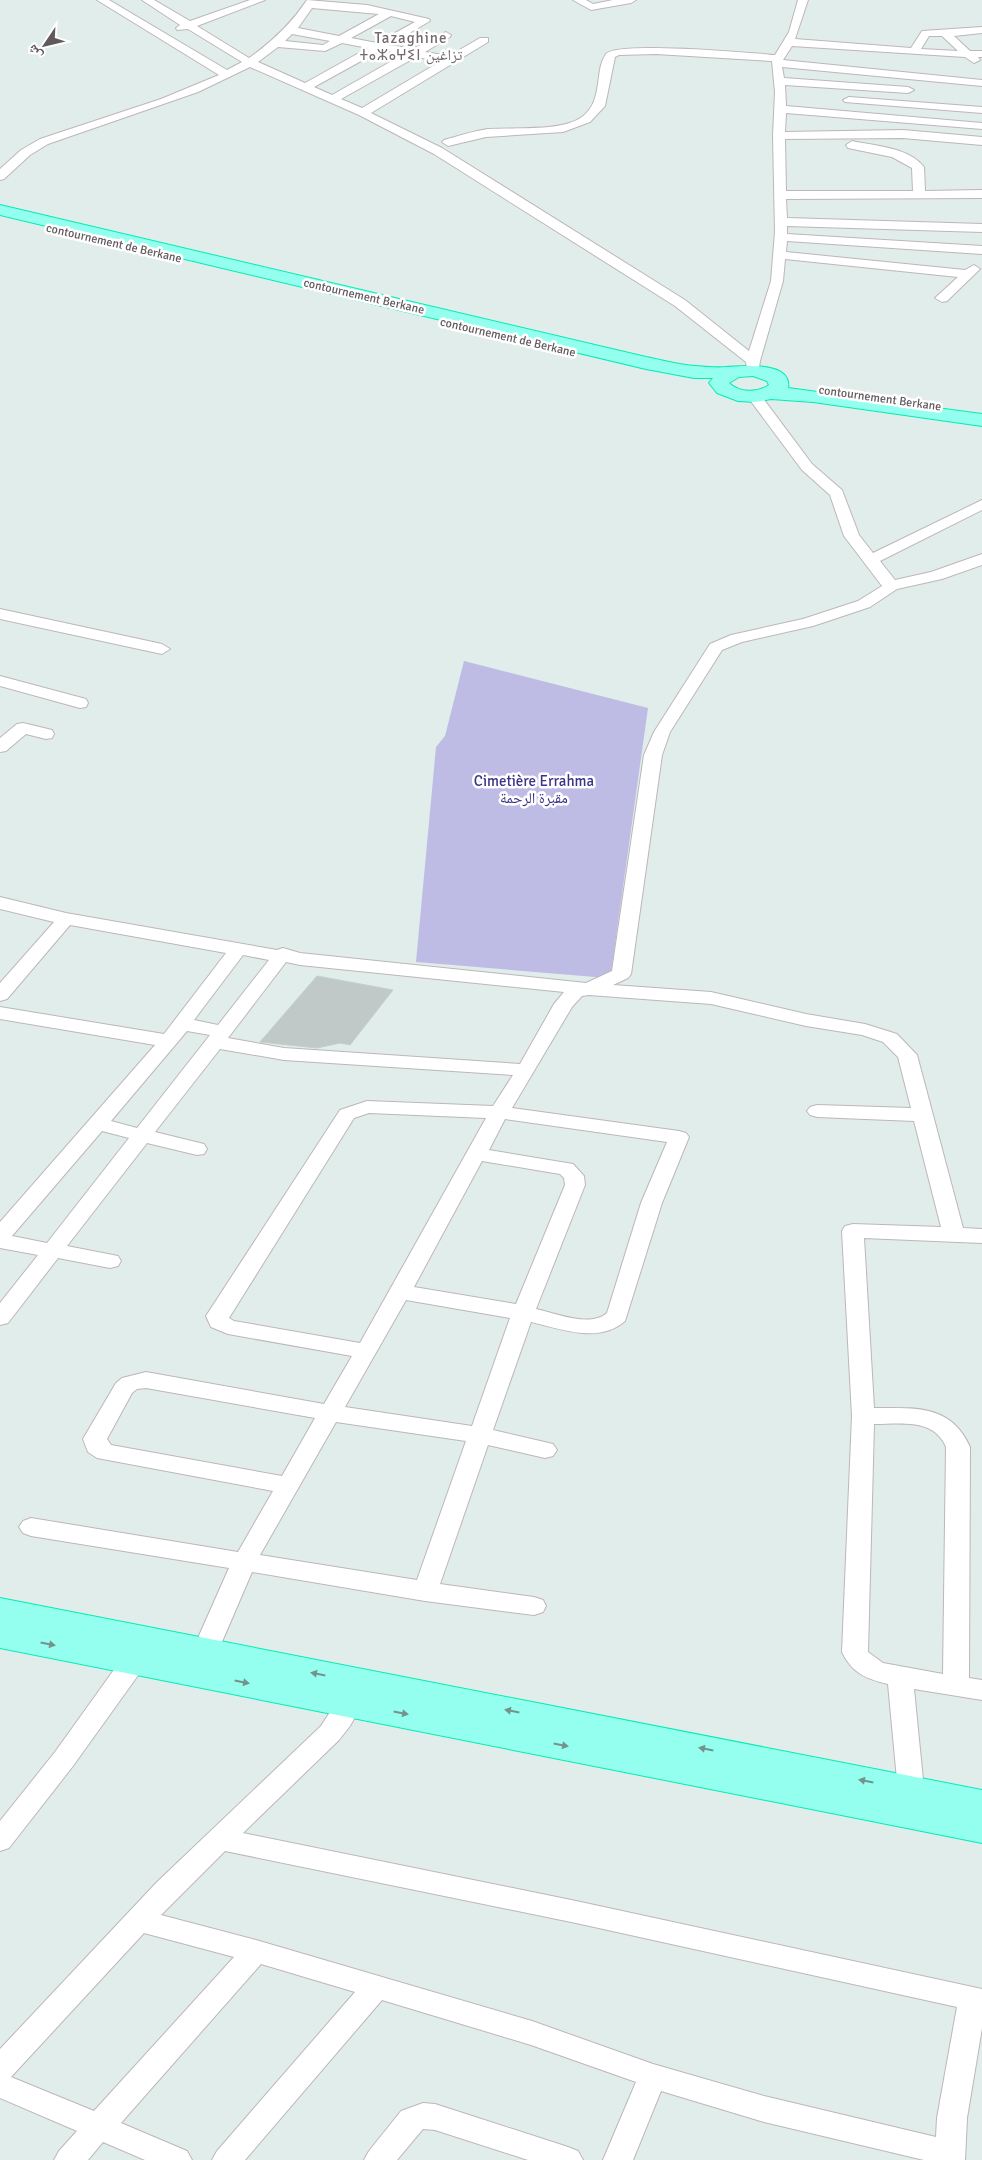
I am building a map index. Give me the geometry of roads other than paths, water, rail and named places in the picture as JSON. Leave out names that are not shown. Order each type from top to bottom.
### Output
[{"type":"highway","name":"contournement Berkane","points":[[0,210],[726,381]]},
{"type":"highway","name":"contournement de Berkane","points":[[0,216],[681,377],[726,381]]},
{"type":"highway","points":[[767,390],[769,374],[753,366],[726,381],[737,394],[767,390],[982,420]]},
{"type":"highway","name":"contournement Berkane","points":[[767,390],[831,392],[982,413]]},
{"type":"highway","points":[[0,1611],[200,1662],[355,1693],[982,1828]]},
{"type":"highway","points":[[0,1635],[134,1660],[200,1662]]},
{"type":"highway","points":[[355,1693],[982,1804]]},
{"type":"street","points":[[102,0],[226,74]]},
{"type":"street","points":[[147,0],[250,62],[363,113],[438,151],[640,276],[699,316],[753,366],[777,281],[779,255],[781,222],[780,109],[786,94],[780,81],[776,60],[791,37],[803,0]]},
{"type":"street","points":[[161,35],[260,0]]},
{"type":"street","points":[[578,0],[591,7],[631,0]]},
{"type":"street","points":[[0,176],[24,153],[54,138],[181,94],[250,62],[276,44],[310,3],[367,8],[425,21],[306,87]]},
{"type":"street","points":[[276,44],[319,49],[344,39],[389,13]]},
{"type":"street","points":[[289,30],[452,60]]},
{"type":"street","points":[[914,52],[926,33],[982,30]]},
{"type":"street","points":[[924,136],[931,121],[938,93],[944,80],[956,67],[981,68],[976,55],[945,33]]},
{"type":"street","points":[[333,99],[446,35]]},
{"type":"street","points":[[791,37],[890,40]]},
{"type":"street","points":[[791,37],[914,52],[976,55]]},
{"type":"street","points":[[363,113],[484,40]]},
{"type":"street","points":[[448,142],[486,133],[563,129],[586,120],[599,106],[610,56],[616,52],[656,51],[776,60],[982,83]]},
{"type":"street","points":[[906,64],[924,65]]},
{"type":"street","points":[[780,81],[916,91]]},
{"type":"street","points":[[839,99],[982,110]]},
{"type":"street","points":[[780,109],[982,126]]},
{"type":"street","points":[[779,142],[884,134],[982,140]]},
{"type":"street","points":[[779,142],[852,145],[895,144],[982,150]]},
{"type":"street","points":[[852,145],[900,157],[915,164],[918,167],[919,194]]},
{"type":"street","points":[[780,194],[982,194]]},
{"type":"street","points":[[781,222],[982,228]]},
{"type":"street","points":[[780,236],[982,250]]},
{"type":"street","points":[[779,255],[977,267]]},
{"type":"street","points":[[942,298],[977,267]]},
{"type":"street","points":[[767,390],[807,468],[837,493],[848,527],[890,586]]},
{"type":"street","points":[[871,560],[982,504]]},
{"type":"street","points":[[200,1662],[245,1560],[400,1292],[499,1112],[564,1004],[575,992],[589,989],[621,974],[653,755],[662,732],[716,647],[737,638],[807,623],[864,604],[888,590],[890,586],[930,579],[955,572],[982,558]]},
{"type":"street","points":[[0,614],[162,648]]},
{"type":"street","points":[[0,681],[80,703]]},
{"type":"street","points":[[0,747],[23,728],[46,734]]},
{"type":"street","points":[[0,903],[66,919],[300,958],[589,989],[711,998],[806,1020],[865,1030],[890,1038],[907,1055],[954,1234]]},
{"type":"street","points":[[0,994],[66,919]]},
{"type":"street","points":[[0,1236],[170,1041],[238,949]]},
{"type":"street","points":[[0,1318],[283,954]]},
{"type":"street","points":[[0,1013],[170,1041]]},
{"type":"street","points":[[182,1024],[220,1037],[284,1054],[526,1070]]},
{"type":"street","points":[[365,1351],[228,1327],[219,1322],[217,1316],[347,1114],[367,1107],[499,1112],[679,1137],[665,1164],[639,1235],[617,1316],[609,1323],[586,1327],[523,1313],[400,1292]]},
{"type":"street","points":[[818,1111],[922,1116]]},
{"type":"street","points":[[98,1124],[197,1149]]},
{"type":"street","points":[[424,1592],[478,1435],[523,1313],[575,1185],[574,1176],[566,1169],[477,1154]]},
{"type":"street","points":[[982,1236],[853,1231],[863,1416],[856,1652],[858,1661],[876,1671],[900,1677],[982,1690]]},
{"type":"street","points":[[0,1241],[110,1261]]},
{"type":"street","points":[[288,1485],[105,1452],[96,1446],[95,1439],[124,1388],[130,1384],[146,1380],[329,1413],[478,1435],[545,1450]]},
{"type":"street","points":[[863,1416],[932,1418],[945,1425],[955,1435],[958,1447],[956,1686]]},
{"type":"street","points":[[31,1527],[245,1560],[424,1592],[534,1606]]},
{"type":"street","points":[[0,1840],[64,1759],[134,1660]]},
{"type":"street","points":[[900,1677],[911,1790]]},
{"type":"street","points":[[0,2069],[167,1890],[330,1733],[355,1693]]},
{"type":"street","points":[[139,1921],[256,1951],[532,2033],[653,2076],[764,2109],[949,2156],[952,2118],[977,2000],[576,1912],[219,1839]]},
{"type":"street","points":[[69,2160],[256,1951]]},
{"type":"street","points":[[227,2160],[376,1987]]},
{"type":"street","points":[[618,2160],[653,2076]]},
{"type":"street","points":[[0,2085],[177,2160]]},
{"type":"street","points":[[379,2160],[411,2120],[423,2116],[435,2117],[568,2160]]},
{"type":"district","name":"Tazaghine ⵜⴰⵣⴰⵖⵉⵏ تزاغين","points":[[411,46]]},
{"type":"park label","name":"Cimetière Errahma مقبرة الرحمة","points":[[534,790]]}]
